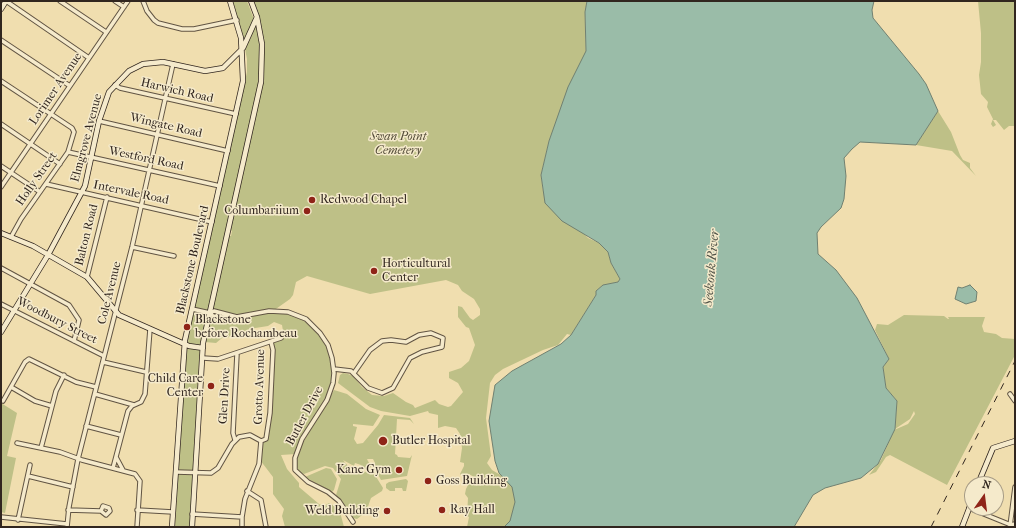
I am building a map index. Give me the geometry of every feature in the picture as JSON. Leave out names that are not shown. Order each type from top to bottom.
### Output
[{"type":"main road","points":[[1,9],[6,1]]},
{"type":"main road","name":"Blackstone Boulevard","points":[[172,527],[184,344],[228,151],[242,81],[242,49],[237,20],[230,1]]},
{"type":"main road","points":[[192,527],[203,348],[261,82],[262,44],[257,17],[251,1]]},
{"type":"main road","name":"Elmgrove Avenue","points":[[1,332],[48,255],[82,193],[106,98],[115,86],[129,71],[143,64],[158,62],[205,71],[223,68],[242,49],[257,17]]},
{"type":"main road","points":[[1,233],[48,255],[87,277],[115,312],[184,344],[203,348]]},
{"type":"main road","points":[[981,476],[993,448],[1015,441]]},
{"type":"main road","points":[[962,527],[966,516]]},
{"type":"street","points":[[6,1],[89,58]]},
{"type":"street","points":[[60,1],[106,32]]},
{"type":"street","points":[[115,1],[124,7]]},
{"type":"street","name":"Lorimer Avenue","points":[[1,187],[128,1]]},
{"type":"street","points":[[143,1],[147,11],[158,24],[182,29],[194,29],[237,20]]},
{"type":"street","points":[[1,40],[70,86]]},
{"type":"street","name":"Cole Avenue","points":[[67,525],[68,510],[78,459],[142,206],[173,64]]},
{"type":"street","points":[[1,81],[51,115]]},
{"type":"street","name":"Harwich Road","points":[[115,86],[236,114]]},
{"type":"street","name":"Holly Street","points":[[12,237],[21,219],[68,152],[73,130],[51,115]]},
{"type":"street","name":"Wingate Road","points":[[99,122],[158,134],[228,151]]},
{"type":"street","points":[[1,124],[60,164]]},
{"type":"street","name":"Westford Road","points":[[68,152],[220,186]]},
{"type":"street","points":[[1,166],[40,192]]},
{"type":"street","name":"Intervale Road","points":[[46,184],[212,222]]},
{"type":"street","name":"Balton Road","points":[[87,277],[107,197]]},
{"type":"street","points":[[132,247],[174,256]]},
{"type":"street","points":[[1,268],[66,302],[79,320],[74,341]]},
{"type":"street","name":"Woodbury Street","points":[[1,304],[104,356]]},
{"type":"street","name":"Butler Drive","points":[[192,309],[210,313],[214,311],[240,317],[276,311],[301,316],[314,327],[325,340],[330,350],[334,368],[333,383],[329,395],[302,439],[295,458],[295,467],[301,477],[339,501],[353,522]]},
{"type":"street","points":[[113,468],[128,411],[134,405],[140,403],[144,397],[150,329]]},
{"type":"street","points":[[334,368],[349,370],[372,391],[382,392],[393,388],[410,358],[422,352],[442,347],[443,338],[437,334],[431,333],[419,335],[406,342],[382,341],[370,350],[354,374]]},
{"type":"street","points":[[203,358],[218,359],[237,354],[281,338]]},
{"type":"street","name":"Grotto Avenue","points":[[242,527],[242,517],[248,491],[259,464],[261,441],[266,439],[268,433],[273,350],[271,342]]},
{"type":"street","name":"Glen Drive","points":[[235,440],[233,434],[237,354]]},
{"type":"street","points":[[3,401],[28,359],[76,382],[96,387]]},
{"type":"street","points":[[103,362],[146,372]]},
{"type":"street","points":[[41,448],[57,388],[64,375]]},
{"type":"street","points":[[11,387],[35,401],[52,406]]},
{"type":"street","points":[[95,394],[134,405]]},
{"type":"street","points":[[1010,394],[1015,401]]},
{"type":"street","points":[[86,426],[121,435]]},
{"type":"street","points":[[176,472],[214,472],[235,440],[239,437],[250,435],[261,441]]},
{"type":"street","points":[[17,443],[41,448],[135,474],[139,478],[136,527]]},
{"type":"street","points":[[116,456],[123,470]]},
{"type":"street","points":[[18,520],[30,465]]},
{"type":"street","points":[[28,476],[73,487]]},
{"type":"street","points":[[988,516],[1012,526],[1015,487]]},
{"type":"street","points":[[248,491],[261,500],[266,527]]},
{"type":"street","points":[[68,510],[100,511]]},
{"type":"street","points":[[137,510],[173,512]]},
{"type":"street","points":[[192,514],[242,517]]},
{"type":"street","points":[[1,517],[67,525]]},
{"type":"green space","name":"Swan Point Cemetery","points":[[232,1],[247,1],[258,30],[261,27],[260,20],[253,1],[587,1],[585,12],[586,54],[549,141],[541,175],[543,190],[588,238],[599,243],[608,252],[611,263],[620,279],[618,282],[602,286],[596,291],[596,295],[571,335],[567,334],[558,345],[543,350],[503,369],[495,375],[490,383],[486,418],[491,456],[487,463],[492,470],[504,477],[513,487],[518,507],[509,527],[467,527],[469,517],[467,516],[468,498],[465,494],[469,483],[473,482],[474,477],[469,474],[462,476],[460,474],[464,463],[460,462],[462,448],[460,434],[456,428],[445,426],[438,428],[438,415],[429,413],[428,411],[410,416],[381,411],[370,407],[338,383],[340,375],[343,373],[348,374],[353,376],[362,387],[372,395],[384,396],[393,393],[413,405],[415,408],[435,400],[439,404],[448,407],[451,406],[463,392],[458,383],[449,378],[449,372],[461,368],[469,361],[475,345],[469,328],[466,327],[458,317],[458,306],[462,307],[473,320],[480,315],[480,309],[474,299],[462,291],[458,285],[446,280],[370,294],[307,276],[296,282],[293,295],[290,299],[273,311],[291,315],[308,322],[325,340],[334,366],[331,392],[296,454],[281,455],[287,469],[299,483],[299,487],[319,504],[324,506],[329,503],[336,507],[340,512],[344,527],[285,527],[282,516],[284,509],[273,494],[273,477],[260,460],[262,442],[266,442],[268,438],[275,355],[272,343],[281,339],[283,331],[282,325],[274,322],[268,326],[249,329],[247,333],[241,333],[239,336],[222,338],[216,343],[205,342],[228,235],[231,236],[232,231],[229,230],[259,97],[260,43],[259,80],[254,107],[201,342],[190,527],[175,527],[187,340],[247,72],[247,59],[242,34]]},
{"type":"green space","points":[[978,1],[1015,1],[1015,126],[1009,126],[1004,130],[996,120],[993,120],[996,125],[993,127],[991,124],[993,119],[987,107],[988,102],[981,94],[979,75],[981,62],[981,33]]},
{"type":"green space","points":[[938,111],[951,132],[960,155],[963,160],[970,163],[970,168],[976,176],[952,151],[916,145]]},
{"type":"green space","points":[[904,315],[944,316],[948,319],[948,317],[985,317],[982,326],[984,332],[996,334],[1002,338],[1015,339],[1015,355],[947,485],[890,455],[886,457],[876,472],[869,475],[881,460],[894,430],[908,424],[915,414],[914,411],[910,419],[895,429],[897,401],[886,388],[883,367],[889,359],[875,330],[877,324],[888,325]]},
{"type":"green space","points":[[334,390],[347,394],[366,409],[380,415],[373,426],[353,424],[353,426],[357,427],[354,439],[357,444],[363,443],[384,415],[410,418],[414,424],[410,420],[397,419],[395,454],[398,457],[410,458],[412,455],[407,476],[381,480],[373,465],[375,463],[373,459],[367,459],[371,467],[368,470],[360,467],[361,465],[355,463],[354,466],[343,460],[348,466],[375,475],[383,488],[382,491],[371,498],[366,512],[357,519],[353,518],[336,495],[341,479],[333,468],[325,466],[304,474],[299,472],[297,467],[297,458],[301,446]]},
{"type":"green space","points":[[1,403],[17,413],[7,456],[16,458],[5,513],[1,512]]},
{"type":"green space","points":[[326,468],[331,469],[337,479],[332,492],[305,477]]},
{"type":"green space","points":[[406,479],[408,481],[406,491],[403,491],[402,488],[395,488],[395,491],[390,491],[386,488],[386,484],[389,482]]},
{"type":"water","name":"Seekonk River","points":[[587,1],[874,1],[872,10],[873,18],[926,84],[938,111],[916,145],[860,142],[852,149],[844,158],[846,176],[844,199],[841,208],[821,227],[817,233],[818,254],[836,270],[857,298],[889,359],[883,367],[886,388],[897,401],[895,429],[878,464],[861,478],[825,488],[813,495],[794,527],[504,527],[510,521],[515,502],[512,487],[499,473],[495,461],[489,421],[495,385],[512,371],[561,344],[571,335],[596,295],[596,291],[603,285],[618,282],[620,279],[611,263],[608,252],[599,243],[562,221],[545,203],[541,175],[549,141],[568,87],[586,51],[585,12]]},
{"type":"water","points":[[970,285],[977,292],[976,301],[966,304],[955,299],[958,287],[962,288]]},
{"type":"railway","points":[[931,527],[1015,361]]},
{"type":"place","name":"Redwood Chapel","points":[[312,200]]},
{"type":"place","name":"Columbariium","points":[[307,211]]},
{"type":"place","name":"Horticultural Center","points":[[374,271]]},
{"type":"place","name":"Blackstone before Rochambeau","points":[[187,327]]},
{"type":"place","name":"Child Care Center","points":[[211,386]]},
{"type":"place","name":"Butler Hospital","points":[[383,441]]},
{"type":"place","name":"Kane Gym","points":[[399,470]]},
{"type":"place","name":"Goss Building","points":[[428,481]]},
{"type":"place","name":"Ray Hall","points":[[442,510]]},
{"type":"place","name":"Weld Building","points":[[387,511]]}]
